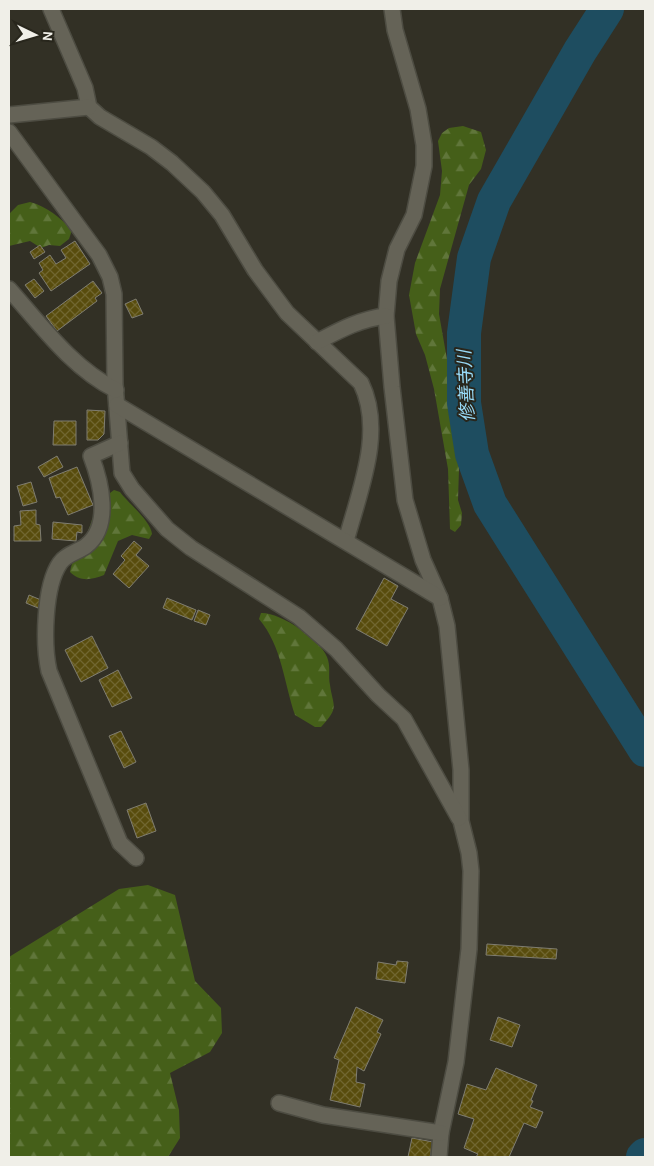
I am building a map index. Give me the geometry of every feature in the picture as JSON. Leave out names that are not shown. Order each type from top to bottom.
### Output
[{"type":"street","points":[[51,9],[85,88],[89,107],[100,117],[151,147],[172,163],[203,192],[222,215],[268,290],[287,313],[362,383],[367,395],[372,436],[346,541]]},
{"type":"street","points":[[392,9],[394,30],[418,109],[424,145],[424,166],[414,215],[397,249],[391,273],[386,316],[406,500],[423,560],[440,598],[447,626],[460,770],[461,821],[471,871],[469,949],[456,1062],[441,1133],[440,1157]]},
{"type":"street","points":[[9,115],[89,107]]},
{"type":"street","points":[[9,132],[99,255],[110,277],[114,294],[116,390],[122,473],[132,489],[166,529],[191,548],[298,617],[336,649],[378,695],[404,719],[461,821]]},
{"type":"street","points":[[9,289],[67,354],[104,384],[116,390]]},
{"type":"street","points":[[317,342],[348,326],[370,318],[386,316]]},
{"type":"street","points":[[117,405],[440,598]]},
{"type":"street","points":[[120,443],[91,456],[99,477],[102,495],[99,522],[86,546],[62,560],[52,579],[46,628],[45,656],[49,671],[120,843],[136,858]]},
{"type":"street","points":[[279,1103],[323,1114],[441,1133]]},
{"type":"green space","points":[[463,126],[481,132],[486,150],[481,169],[469,185],[440,289],[439,314],[451,382],[451,407],[459,469],[458,500],[462,513],[461,525],[455,532],[450,529],[448,469],[434,389],[425,355],[416,334],[409,295],[415,263],[440,195],[442,171],[438,141],[442,133],[449,128]]},
{"type":"green space","points":[[30,202],[48,210],[67,225],[72,230],[69,239],[60,246],[49,245],[41,248],[30,241],[9,246],[9,214],[18,205]]},
{"type":"green space","points":[[114,490],[120,492],[144,518],[152,534],[149,539],[132,535],[118,541],[104,575],[82,579],[70,572],[73,560],[87,535],[97,508]]},
{"type":"green space","points":[[261,613],[278,617],[298,628],[316,642],[327,657],[334,707],[331,715],[321,727],[315,727],[295,715],[278,653],[267,630],[259,619]]},
{"type":"green space","points":[[148,885],[175,895],[195,981],[221,1008],[222,1033],[210,1052],[170,1073],[179,1110],[180,1138],[168,1157],[9,1157],[9,957],[119,889]]},
{"type":"building","points":[[75,241],[90,264],[51,291],[39,273],[43,270],[39,263],[50,255],[56,264],[66,258],[61,250]]},
{"type":"building","points":[[40,245],[45,252],[34,259],[30,252]]},
{"type":"building","points":[[34,279],[44,291],[35,298],[25,285]]},
{"type":"building","points":[[93,281],[102,293],[95,298],[97,301],[57,331],[46,316]]},
{"type":"building","points":[[136,299],[143,314],[132,318],[125,304]]},
{"type":"building","points":[[87,410],[105,411],[104,434],[98,440],[87,440]]},
{"type":"building","points":[[54,421],[76,421],[76,445],[53,445]]},
{"type":"building","points":[[57,456],[63,467],[44,477],[38,467]]},
{"type":"building","points":[[77,467],[93,505],[68,515],[60,497],[56,498],[49,478]]},
{"type":"building","points":[[31,482],[37,502],[23,506],[17,486]]},
{"type":"building","points":[[36,510],[36,524],[40,525],[41,541],[14,541],[14,526],[21,525],[20,511]]},
{"type":"building","points":[[53,522],[82,525],[82,533],[77,532],[76,541],[52,539]]},
{"type":"building","points":[[134,541],[142,548],[136,555],[149,566],[129,588],[113,574],[125,560],[121,556]]},
{"type":"building","points":[[384,578],[398,586],[391,599],[408,608],[387,646],[356,629]]},
{"type":"building","points":[[29,595],[41,600],[38,608],[26,603]]},
{"type":"building","points":[[167,598],[196,610],[192,620],[163,608]]},
{"type":"building","points":[[198,610],[210,615],[206,625],[194,621]]},
{"type":"building","points":[[92,636],[108,668],[81,682],[65,650]]},
{"type":"building","points":[[118,670],[132,698],[112,707],[99,680]]},
{"type":"building","points":[[121,731],[136,762],[124,768],[109,736]]},
{"type":"building","points":[[146,803],[156,831],[137,838],[127,810]]},
{"type":"building","points":[[487,944],[557,949],[556,959],[486,955]]},
{"type":"building","points":[[397,961],[408,962],[405,983],[376,979],[378,962],[396,965]]},
{"type":"building","points":[[356,1007],[383,1020],[377,1032],[381,1034],[364,1071],[357,1067],[356,1082],[365,1084],[360,1107],[330,1100],[339,1060],[334,1058]]},
{"type":"building","points":[[498,1017],[520,1025],[512,1047],[490,1040]]},
{"type":"building","points":[[496,1068],[537,1085],[530,1107],[543,1112],[536,1128],[524,1123],[509,1157],[476,1157],[478,1154],[464,1148],[474,1119],[458,1114],[467,1084],[486,1090]]},
{"type":"building","points":[[412,1138],[433,1142],[430,1157],[408,1157]]},
{"type":"waterway","name":"修善寺川","points":[[607,9],[580,51],[494,201],[474,258],[464,333],[464,403],[472,454],[490,504],[645,750]]}]
